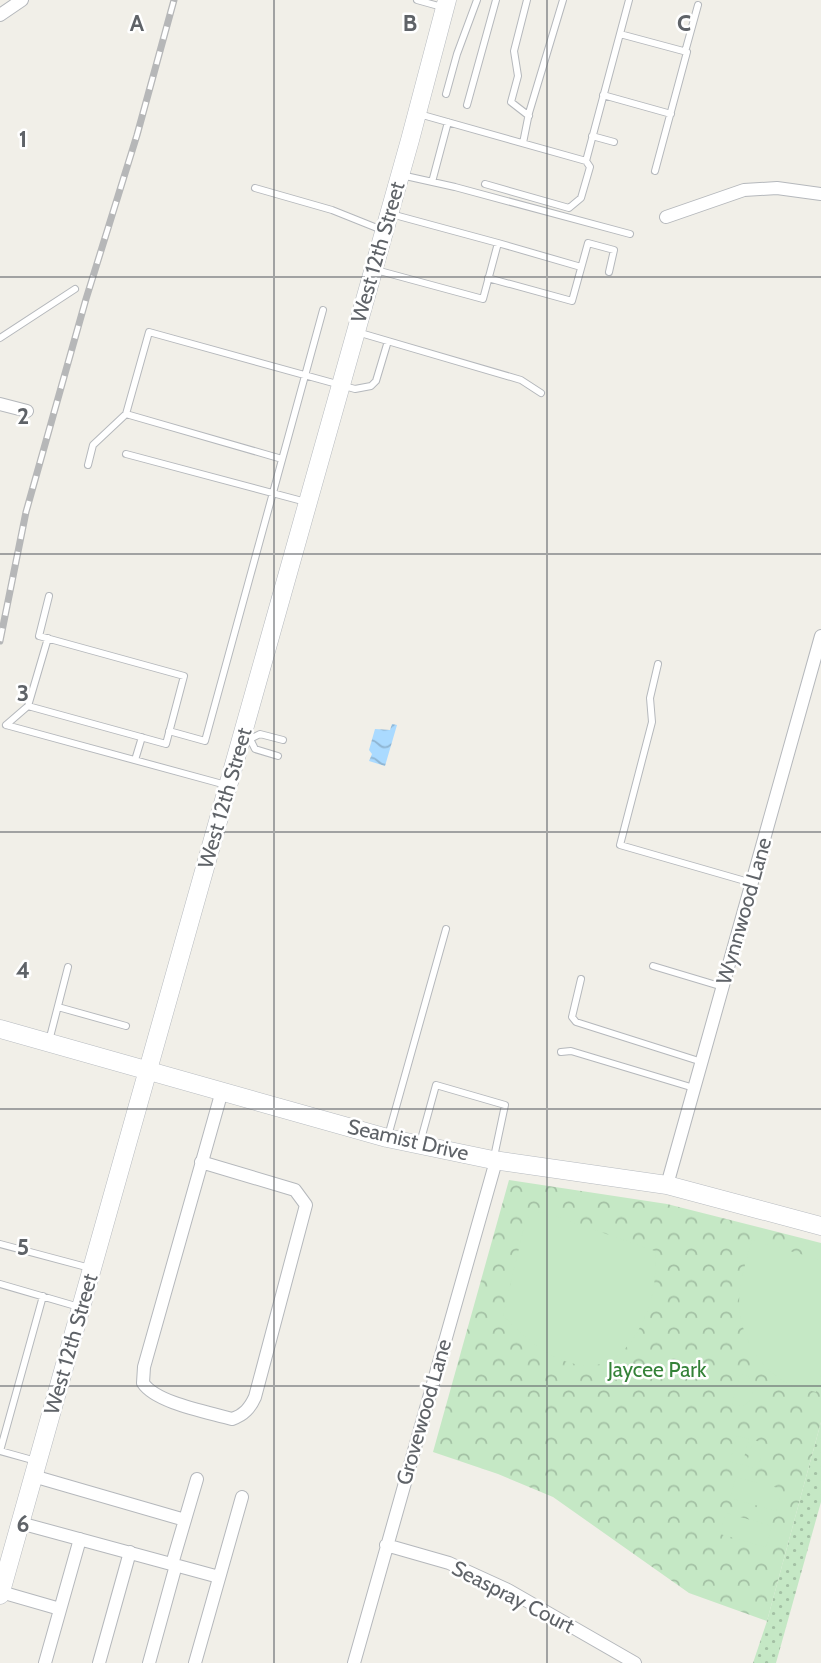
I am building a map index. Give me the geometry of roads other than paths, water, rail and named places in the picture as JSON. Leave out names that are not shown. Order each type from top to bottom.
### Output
[{"type":"street","points":[[0,15],[22,0]]},
{"type":"street","name":"West 12th Street","points":[[0,1594],[228,786],[246,738],[307,503],[446,4]]},
{"type":"street","points":[[666,217],[744,190],[777,188],[821,194]]},
{"type":"street","points":[[0,404],[27,411]]},
{"type":"street","name":"Wynnwood Lane","points":[[667,1185],[821,636]]},
{"type":"street","name":"Seamist Drive","points":[[0,1029],[387,1138],[495,1160],[667,1185],[821,1226]]},
{"type":"street","points":[[201,1162],[295,1190],[306,1205],[256,1397],[241,1416],[232,1419],[160,1397],[148,1391],[143,1383],[145,1367],[201,1162],[222,1091]]},
{"type":"street","name":"Grovewood Lane","points":[[354,1663],[495,1160]]},
{"type":"street","points":[[36,1469],[185,1520]]},
{"type":"street","points":[[149,1663],[197,1479]]},
{"type":"street","points":[[195,1663],[242,1497]]},
{"type":"street","points":[[20,1522],[219,1577]]},
{"type":"street","points":[[45,1663],[80,1539]]},
{"type":"street","name":"Seaspray Court","points":[[386,1545],[449,1563],[508,1590],[635,1663]]},
{"type":"street","points":[[99,1663],[130,1552]]},
{"type":"street","points":[[0,1594],[60,1609]]},
{"type":"lane","points":[[417,0],[446,4]]},
{"type":"lane","points":[[446,94],[477,0]]},
{"type":"lane","points":[[467,105],[496,0]]},
{"type":"lane","points":[[527,0],[514,51],[518,76],[511,102],[529,116]]},
{"type":"lane","points":[[523,143],[563,0]]},
{"type":"lane","points":[[586,161],[629,0]]},
{"type":"lane","points":[[656,171],[698,5]]},
{"type":"lane","points":[[620,34],[685,52]]},
{"type":"lane","points":[[603,95],[671,114]]},
{"type":"lane","points":[[417,114],[586,161],[590,167],[582,198],[569,208],[485,184]]},
{"type":"lane","points":[[432,182],[448,122]]},
{"type":"lane","points":[[592,136],[614,142]]},
{"type":"lane","points":[[400,174],[630,234]]},
{"type":"lane","points":[[255,188],[332,210],[384,231]]},
{"type":"lane","points":[[389,213],[581,267]]},
{"type":"lane","points":[[373,269],[483,299],[498,243]]},
{"type":"lane","points":[[488,278],[572,301],[588,243],[614,250],[609,272]]},
{"type":"lane","points":[[0,338],[75,289]]},
{"type":"lane","points":[[169,731],[205,741],[323,310]]},
{"type":"lane","points":[[356,331],[521,380],[541,393]]},
{"type":"lane","points":[[88,465],[93,445],[126,414],[149,332],[355,388],[371,386],[381,368],[388,341]]},
{"type":"lane","points":[[126,414],[282,459]]},
{"type":"lane","points":[[126,454],[307,503]]},
{"type":"lane","points":[[28,706],[166,744],[184,676],[39,636],[49,596]]},
{"type":"lane","points":[[47,638],[28,706],[6,725],[228,786]]},
{"type":"lane","points":[[658,664],[650,698],[652,722],[620,845],[752,883]]},
{"type":"lane","points":[[278,756],[255,749],[246,738],[260,734],[283,740]]},
{"type":"lane","points":[[135,760],[142,737]]},
{"type":"lane","points":[[387,1138],[446,929]]},
{"type":"lane","points":[[48,1042],[68,967]]},
{"type":"lane","points":[[653,967],[723,987]]},
{"type":"lane","points":[[582,979],[572,1017],[576,1022],[702,1062]]},
{"type":"lane","points":[[58,1007],[126,1026]]},
{"type":"lane","points":[[561,1052],[571,1051],[694,1088]]},
{"type":"lane","points":[[419,1145],[436,1085],[505,1105],[495,1160]]},
{"type":"lane","points":[[0,1244],[92,1268]]},
{"type":"lane","points":[[0,1284],[81,1307]]},
{"type":"lane","points":[[36,1469],[0,1451],[43,1296]]},
{"type":"water","points":[[392,724],[397,725],[385,766],[369,761],[375,729],[390,730]]},
{"type":"railway","points":[[0,641],[26,512],[174,0]]},
{"type":"park label","name":"Jaycee Park","points":[[657,1370]]}]
